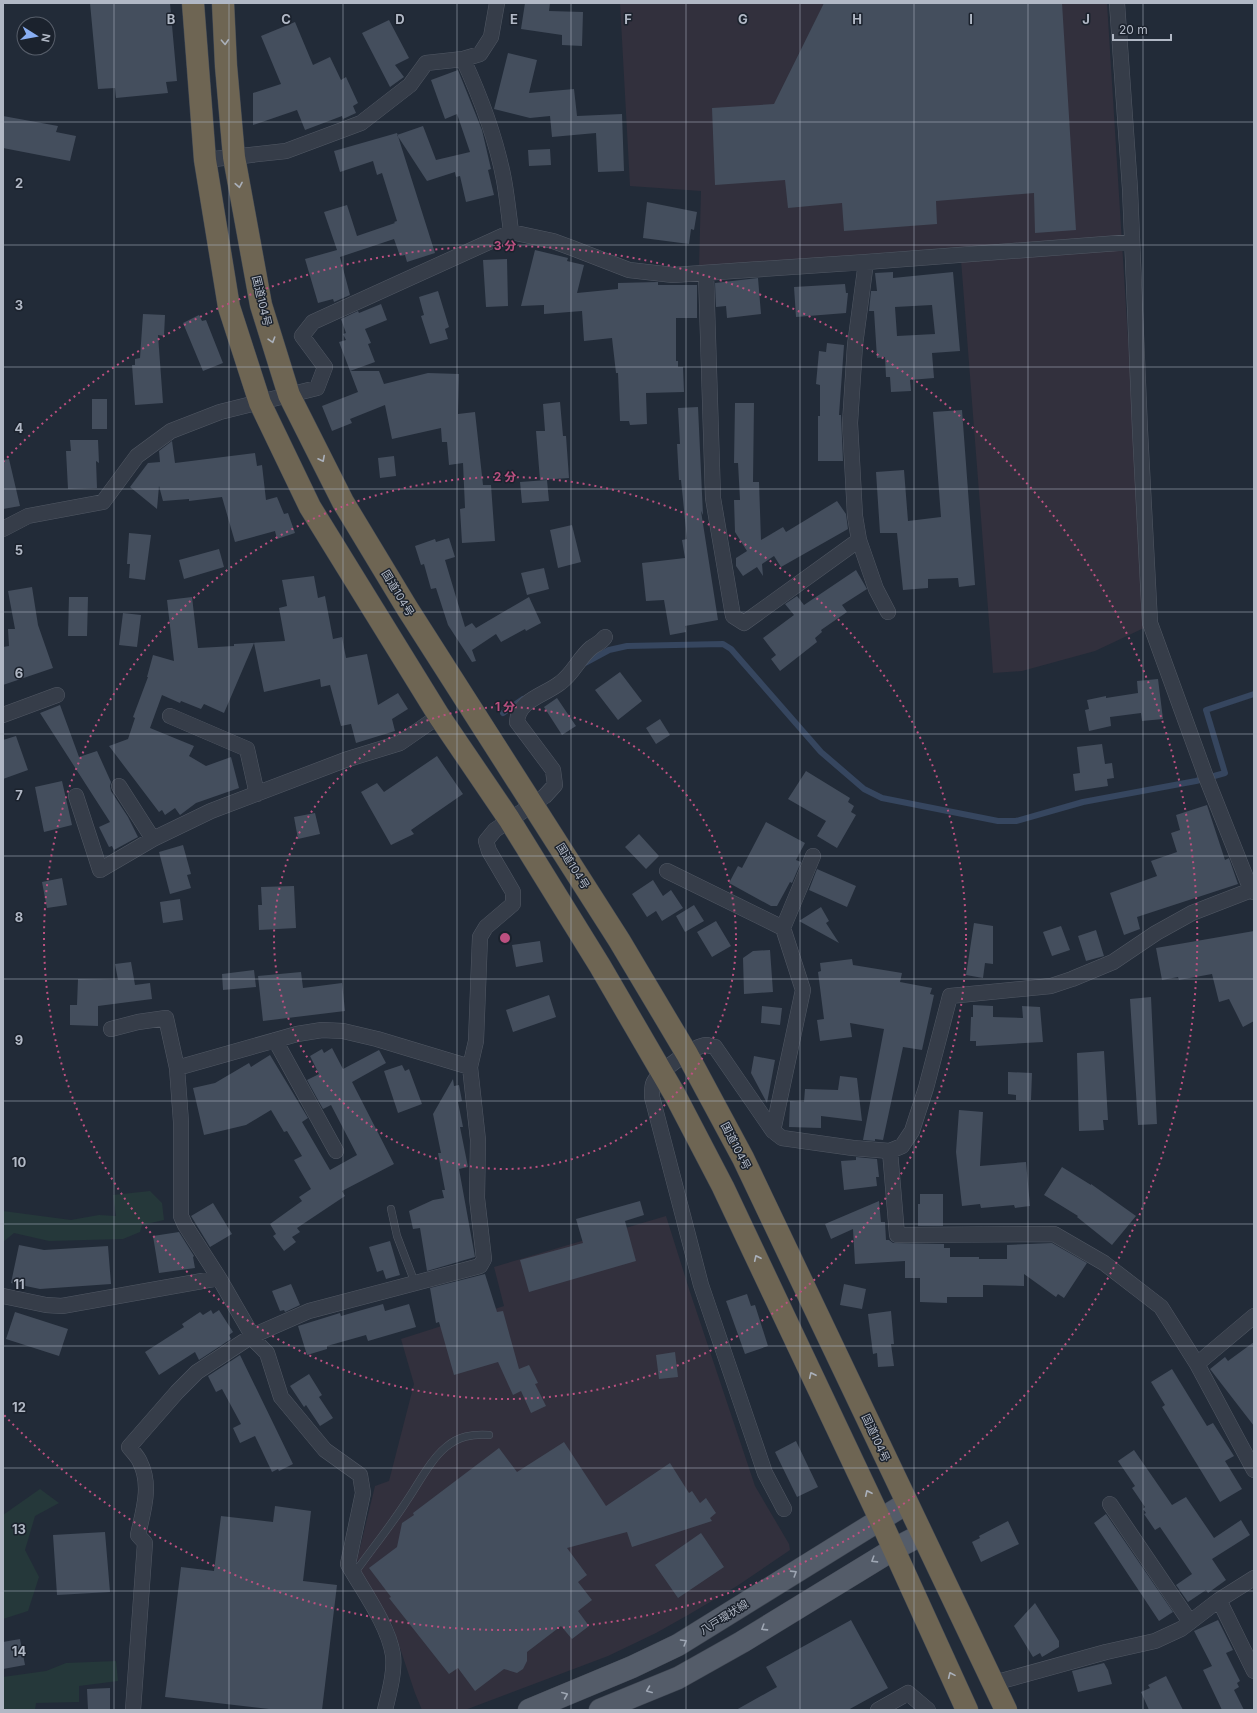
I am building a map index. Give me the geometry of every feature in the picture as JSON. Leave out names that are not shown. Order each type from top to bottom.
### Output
[{"type":"highway","points":[[193,3],[205,160],[229,307],[260,403],[310,507],[439,716],[509,819],[600,966],[662,1072],[723,1187],[894,1549],[967,1710]]},
{"type":"highway","name":"国道104号","points":[[223,3],[226,66],[234,156],[261,305],[289,395],[343,502],[408,608],[619,940],[687,1054],[743,1158],[921,1535],[1006,1710]]},
{"type":"main road","name":"八戸環状線","points":[[529,1710],[632,1667],[678,1645],[907,1503]]},
{"type":"main road","points":[[600,1710],[678,1678],[742,1642],[894,1549],[921,1535]]},
{"type":"street","points":[[205,160],[286,151],[328,137],[361,123],[410,85],[426,63],[463,59],[480,54],[491,37],[497,3]]},
{"type":"street","points":[[784,1509],[765,1473],[701,1285],[652,1097],[653,1084],[662,1072],[687,1054],[705,1045],[715,1047],[773,1131],[782,1138],[853,1148],[890,1151],[902,1146],[912,1131],[926,1088],[950,996],[1050,986],[1072,979],[1113,962],[1156,933],[1192,913],[1253,890],[1206,777],[1150,623],[1130,189],[1117,3]]},
{"type":"street","points":[[463,59],[478,93],[493,136],[504,180],[511,232]]},
{"type":"street","points":[[3,530],[28,516],[103,502],[137,456],[171,431],[220,412],[317,388],[325,367],[302,336],[313,322],[511,232],[566,246],[629,270],[673,274],[866,262],[1132,242]]},
{"type":"street","points":[[866,262],[855,345],[850,423],[855,516],[858,540],[876,589],[888,612]]},
{"type":"street","points":[[706,272],[713,498],[733,616],[744,623],[858,540]]},
{"type":"street","points":[[134,1710],[145,1543],[138,1535],[146,1495],[146,1482],[140,1462],[129,1447],[177,1392],[197,1372],[252,1336],[309,1311],[480,1266],[484,1259],[477,1198],[478,1140],[470,1067],[476,1041],[480,937],[486,927],[513,904],[513,892],[489,851],[486,841],[495,830],[551,791],[555,785],[553,770],[517,722],[517,715],[523,707],[560,684],[571,674],[591,648],[601,643],[605,637]]},
{"type":"street","points":[[3,715],[56,695]]},
{"type":"street","points":[[170,716],[247,749],[257,794]]},
{"type":"street","points":[[76,796],[100,870],[153,839],[200,816],[345,760],[400,743],[439,716]]},
{"type":"street","points":[[119,786],[153,839]]},
{"type":"street","points":[[773,1131],[803,990],[783,928],[813,856]]},
{"type":"street","points":[[667,871],[783,928]]},
{"type":"street","points":[[111,1029],[138,1022],[166,1018],[177,1068],[181,1122],[181,1216],[184,1225],[219,1278],[252,1336],[267,1353],[281,1397],[325,1450],[360,1475],[363,1493],[348,1564],[385,1630],[393,1656],[391,1683],[384,1710]]},
{"type":"street","points":[[177,1068],[297,1034],[322,1030],[343,1031],[377,1039],[470,1067]]},
{"type":"street","points":[[275,1040],[336,1151]]},
{"type":"street","points":[[890,1151],[897,1235],[1054,1234],[1104,1263],[1161,1307],[1182,1338],[1197,1364],[1254,1470]]},
{"type":"street","points":[[3,1296],[46,1305],[62,1306],[219,1278]]},
{"type":"street","points":[[1197,1364],[1254,1316]]},
{"type":"street","points":[[1110,1504],[1190,1622]]},
{"type":"street","points":[[994,1683],[1106,1652],[1155,1641],[1181,1630],[1219,1600],[1254,1578]]},
{"type":"street","points":[[1219,1600],[1254,1671]]},
{"type":"street","points":[[878,1710],[908,1693],[928,1710]]},
{"type":"lane","points":[[391,1209],[397,1236],[415,1283]]},
{"type":"lane","points":[[354,1574],[437,1457],[446,1447],[461,1438],[472,1434],[489,1435]]},
{"type":"shaded area","points":[[620,3],[1107,3],[1146,627],[1095,651],[1022,671],[993,673],[960,247],[699,267],[701,191],[630,186]]},
{"type":"shaded area","points":[[150,1191],[162,1203],[164,1220],[142,1225],[140,1232],[123,1239],[49,1241],[14,1233],[3,1242],[3,1211],[71,1220],[99,1215],[116,1216],[113,1195]]},
{"type":"shaded area","points":[[666,1216],[755,1486],[789,1544],[790,1550],[737,1586],[688,1615],[656,1633],[608,1656],[465,1710],[422,1710],[392,1624],[369,1593],[357,1560],[375,1486],[389,1481],[414,1384],[401,1339],[504,1306],[494,1267]]},
{"type":"shaded area","points":[[40,1489],[59,1503],[35,1516],[25,1550],[39,1577],[28,1611],[3,1619],[3,1515]]},
{"type":"shaded area","points":[[116,1661],[118,1681],[79,1686],[79,1702],[36,1703],[35,1710],[3,1710],[3,1677],[46,1671],[66,1663]]},
{"type":"building","points":[[90,3],[170,3],[177,81],[166,82],[168,93],[116,98],[115,88],[98,89]]},
{"type":"building","points":[[525,3],[550,3],[549,11],[583,12],[582,46],[562,45],[562,35],[521,29]]},
{"type":"building","points":[[824,3],[1062,3],[1076,230],[1035,233],[1034,193],[936,201],[937,224],[844,231],[842,203],[788,208],[785,180],[715,185],[712,108],[774,104]]},
{"type":"building","points":[[389,20],[409,58],[395,65],[404,77],[390,87],[362,33]]},
{"type":"building","points":[[295,22],[313,65],[330,57],[341,80],[346,77],[358,103],[353,106],[356,113],[343,119],[342,116],[305,130],[297,110],[253,125],[253,93],[281,84],[261,36]]},
{"type":"building","points":[[508,53],[537,60],[529,93],[574,89],[577,116],[622,114],[624,171],[598,172],[596,133],[552,137],[550,116],[530,118],[494,109]]},
{"type":"building","points":[[458,70],[482,130],[491,169],[488,170],[494,195],[466,202],[460,176],[456,177],[455,172],[427,181],[397,135],[423,126],[436,160],[470,152],[457,114],[445,119],[431,80]]},
{"type":"building","points":[[3,116],[58,126],[56,132],[76,136],[70,161],[3,148]]},
{"type":"building","points":[[397,133],[435,253],[407,262],[405,255],[400,256],[394,239],[340,257],[350,295],[334,302],[333,299],[318,303],[305,259],[337,250],[324,212],[347,205],[357,236],[397,221],[382,173],[377,175],[373,161],[340,172],[334,151]]},
{"type":"building","points":[[550,149],[551,165],[529,166],[528,150]]},
{"type":"building","points":[[647,202],[697,212],[694,230],[691,229],[689,244],[643,238]]},
{"type":"building","points":[[535,250],[568,258],[567,261],[584,265],[577,293],[618,289],[618,283],[658,282],[658,285],[697,285],[697,318],[676,318],[676,361],[678,361],[678,367],[683,367],[684,392],[646,393],[647,424],[630,425],[629,421],[620,421],[618,373],[616,373],[612,338],[584,341],[582,311],[544,314],[544,305],[521,306]]},
{"type":"building","points":[[507,259],[508,306],[486,307],[483,260]]},
{"type":"building","points":[[893,272],[893,278],[953,272],[960,351],[932,353],[934,378],[910,380],[911,391],[891,392],[890,377],[886,377],[885,357],[877,358],[874,311],[869,311],[871,291],[877,291],[875,273]],"holes":[[[932,305],[935,334],[897,336],[895,307]]]},
{"type":"building","points":[[758,278],[761,314],[727,318],[726,306],[716,307],[715,283]]},
{"type":"building","points":[[845,284],[846,293],[848,293],[846,313],[796,317],[794,287]]},
{"type":"building","points":[[438,291],[449,327],[445,329],[448,339],[430,344],[421,316],[424,315],[419,297]]},
{"type":"building","points":[[381,304],[387,320],[365,329],[371,343],[368,344],[375,362],[350,371],[339,342],[346,340],[343,334],[346,333],[341,319],[358,311],[359,313]]},
{"type":"building","points":[[143,314],[165,315],[164,336],[158,335],[163,403],[135,405],[132,365],[135,365],[135,359],[140,358]]},
{"type":"building","points":[[199,315],[202,321],[206,320],[223,363],[203,371],[183,323]]},
{"type":"building","points":[[827,343],[844,345],[839,415],[841,415],[843,461],[818,461],[820,385],[816,384],[819,351],[826,352]]},
{"type":"building","points":[[350,371],[379,371],[384,384],[428,373],[459,374],[458,414],[475,412],[483,485],[491,485],[495,541],[462,543],[460,509],[465,508],[463,463],[449,465],[447,442],[442,442],[441,428],[392,439],[385,405],[350,419],[352,423],[332,431],[322,406],[358,392]]},
{"type":"building","points":[[92,399],[107,399],[107,429],[92,429]]},
{"type":"building","points":[[560,402],[563,436],[566,436],[569,478],[540,480],[536,431],[545,431],[543,404]]},
{"type":"building","points":[[735,403],[754,403],[753,482],[759,482],[761,540],[783,527],[786,532],[837,501],[846,514],[848,529],[781,567],[774,556],[762,564],[763,576],[757,567],[743,576],[736,566],[736,558],[747,551],[735,532],[734,500],[740,500],[738,463],[734,463]]},
{"type":"building","points":[[698,407],[703,515],[701,511],[718,620],[685,626],[686,632],[670,635],[664,600],[646,601],[642,563],[685,558],[682,540],[687,539],[681,480],[679,480],[677,444],[680,444],[678,408]]},
{"type":"building","points":[[962,410],[975,585],[959,587],[958,578],[928,579],[928,588],[903,590],[897,533],[880,533],[876,472],[904,470],[908,521],[941,517],[933,412]]},
{"type":"building","points":[[70,440],[98,440],[99,463],[96,461],[97,488],[68,489],[66,451],[71,451]]},
{"type":"building","points":[[172,441],[175,463],[255,453],[257,466],[262,465],[266,500],[277,497],[284,514],[288,513],[295,533],[277,539],[275,531],[235,542],[222,497],[189,501],[189,499],[163,501],[159,486],[157,509],[130,487],[148,463],[160,462],[159,451]]},
{"type":"building","points":[[394,456],[396,476],[380,478],[378,458]]},
{"type":"building","points":[[9,459],[20,506],[3,509],[3,460]]},
{"type":"building","points":[[547,480],[549,501],[522,503],[520,482]]},
{"type":"building","points":[[572,525],[581,562],[558,568],[550,530]]},
{"type":"building","points":[[129,533],[151,535],[145,580],[129,578],[130,564],[127,564]]},
{"type":"building","points":[[449,538],[455,557],[445,560],[465,627],[472,623],[476,628],[529,597],[541,623],[526,631],[525,629],[501,642],[496,634],[472,650],[476,661],[472,662],[448,625],[436,588],[431,589],[424,564],[421,565],[415,546],[435,539],[436,542]]},
{"type":"building","points":[[219,549],[224,567],[184,579],[179,560]]},
{"type":"building","points":[[544,568],[549,589],[527,595],[521,573]]},
{"type":"building","points":[[856,570],[867,589],[842,605],[847,612],[821,630],[822,632],[815,638],[817,642],[780,671],[771,659],[776,655],[763,638],[794,615],[785,604],[797,596],[804,605]]},
{"type":"building","points":[[314,576],[318,598],[325,596],[333,639],[342,637],[346,658],[367,654],[378,705],[398,693],[408,709],[392,719],[395,731],[356,743],[351,724],[341,726],[330,685],[321,687],[320,679],[264,692],[254,643],[224,713],[204,704],[201,709],[181,701],[180,703],[162,695],[150,728],[194,746],[189,756],[206,766],[231,757],[239,788],[196,803],[180,815],[175,808],[165,815],[162,810],[159,812],[109,746],[128,739],[135,718],[133,717],[148,677],[153,655],[174,661],[167,600],[192,597],[198,648],[234,646],[234,644],[285,641],[279,608],[287,606],[282,580]]},
{"type":"building","points":[[32,587],[38,625],[53,668],[3,685],[3,647],[9,646],[8,629],[15,629],[8,591]]},
{"type":"building","points":[[69,597],[88,597],[87,636],[68,636]]},
{"type":"building","points":[[123,613],[141,615],[137,647],[119,645]]},
{"type":"building","points":[[620,672],[642,701],[618,720],[595,690]]},
{"type":"building","points":[[1158,679],[1163,719],[1142,721],[1141,713],[1110,717],[1111,726],[1089,731],[1085,710],[1089,709],[1087,700],[1106,696],[1106,698],[1138,693],[1137,681]]},
{"type":"building","points":[[557,698],[576,726],[562,735],[544,707]]},
{"type":"building","points":[[60,705],[79,757],[97,751],[111,782],[111,791],[128,817],[138,837],[114,850],[112,846],[109,847],[99,827],[110,822],[40,713]]},
{"type":"building","points":[[660,719],[670,735],[656,744],[646,728]]},
{"type":"building","points":[[16,736],[28,770],[3,779],[3,740]]},
{"type":"building","points":[[1102,744],[1105,764],[1112,763],[1114,778],[1107,779],[1108,786],[1075,791],[1073,774],[1080,773],[1077,747]]},
{"type":"building","points":[[437,756],[463,794],[411,830],[414,834],[391,845],[361,792],[377,783],[384,792]]},
{"type":"building","points":[[806,771],[850,798],[848,802],[854,806],[851,812],[856,815],[837,848],[817,836],[826,821],[788,799]]},
{"type":"building","points":[[62,781],[72,825],[44,832],[35,787]]},
{"type":"building","points":[[1207,805],[1225,860],[1229,858],[1238,884],[1137,917],[1140,929],[1124,935],[1110,893],[1157,876],[1151,861],[1177,852],[1171,833],[1180,830],[1176,815]]},
{"type":"building","points":[[315,813],[320,834],[298,839],[294,817]]},
{"type":"building","points":[[766,822],[805,843],[796,860],[801,862],[792,883],[790,882],[777,906],[771,906],[729,883],[738,866],[742,868]]},
{"type":"building","points":[[639,834],[659,856],[646,869],[625,847]]},
{"type":"building","points":[[183,845],[191,874],[187,875],[191,888],[170,894],[159,852]]},
{"type":"building","points":[[817,869],[856,886],[847,907],[809,890]]},
{"type":"building","points":[[62,878],[67,905],[47,908],[42,882]]},
{"type":"building","points":[[653,880],[663,896],[671,890],[683,908],[662,921],[656,911],[647,917],[632,894]]},
{"type":"building","points":[[294,886],[296,928],[259,930],[258,905],[262,905],[261,887]]},
{"type":"building","points":[[180,899],[183,920],[163,923],[160,902]]},
{"type":"building","points":[[694,905],[704,921],[685,932],[676,916]]},
{"type":"building","points":[[821,907],[829,921],[826,923],[839,943],[799,921]]},
{"type":"building","points":[[716,921],[731,946],[712,957],[697,932]]},
{"type":"building","points":[[974,923],[993,926],[993,964],[985,963],[983,978],[966,975]]},
{"type":"building","points":[[1061,926],[1070,950],[1052,956],[1043,932]]},
{"type":"building","points":[[1096,930],[1104,956],[1086,961],[1078,936]]},
{"type":"building","points":[[1254,931],[1254,1021],[1243,1027],[1229,999],[1219,1002],[1212,974],[1179,980],[1178,977],[1162,980],[1156,948]]},
{"type":"building","points":[[540,941],[543,962],[516,967],[512,945]]},
{"type":"building","points":[[770,950],[773,992],[744,994],[743,958],[753,951]]},
{"type":"building","points":[[852,959],[853,965],[902,973],[900,982],[932,988],[930,994],[934,995],[922,1050],[903,1047],[883,1140],[863,1140],[884,1029],[850,1023],[852,1037],[820,1041],[817,1020],[824,1019],[818,972],[821,971],[820,963]]},
{"type":"building","points":[[131,962],[135,985],[150,983],[152,999],[98,1006],[98,1026],[70,1025],[70,1005],[77,1005],[78,979],[118,980],[115,964]]},
{"type":"building","points":[[254,970],[256,987],[223,990],[222,974]]},
{"type":"building","points":[[301,972],[303,988],[342,983],[345,1011],[263,1021],[258,976]]},
{"type":"building","points":[[549,995],[556,1017],[513,1032],[506,1010]]},
{"type":"building","points":[[1151,997],[1157,1124],[1138,1125],[1130,999]]},
{"type":"building","points":[[973,1005],[993,1006],[993,1017],[1023,1018],[1022,1006],[1040,1007],[1043,1042],[976,1046],[976,1041],[970,1041]]},
{"type":"building","points":[[762,1006],[782,1008],[780,1025],[761,1023]]},
{"type":"building","points":[[332,1048],[343,1069],[379,1050],[386,1063],[352,1082],[394,1164],[342,1191],[345,1196],[297,1228],[300,1232],[292,1237],[296,1242],[284,1251],[273,1236],[276,1234],[270,1224],[302,1201],[299,1197],[311,1189],[294,1160],[302,1156],[287,1131],[284,1132],[271,1110],[246,1125],[204,1135],[193,1088],[215,1083],[249,1063],[251,1067],[270,1055],[308,1118],[302,1122],[330,1170],[357,1155],[331,1105],[323,1109],[307,1080],[319,1074],[310,1056],[322,1049],[324,1053]]},
{"type":"building","points":[[1104,1051],[1108,1120],[1103,1120],[1104,1130],[1079,1131],[1077,1053]]},
{"type":"building","points":[[754,1056],[775,1060],[767,1103],[751,1073]]},
{"type":"building","points":[[402,1065],[405,1071],[409,1069],[422,1104],[398,1113],[384,1071]]},
{"type":"building","points":[[1008,1072],[1032,1073],[1031,1100],[1016,1100],[1016,1095],[1008,1094]]},
{"type":"building","points":[[840,1076],[857,1078],[862,1121],[821,1116],[821,1128],[789,1127],[790,1101],[804,1102],[805,1089],[838,1090]]},
{"type":"building","points":[[453,1079],[454,1086],[459,1085],[462,1101],[458,1102],[463,1127],[460,1127],[468,1167],[459,1169],[475,1257],[427,1271],[420,1228],[413,1229],[409,1211],[433,1200],[444,1198],[442,1190],[445,1190],[438,1153],[441,1153],[433,1114]]},
{"type":"building","points":[[959,1110],[983,1112],[980,1166],[1026,1162],[1030,1206],[1015,1208],[1014,1205],[981,1208],[980,1204],[962,1206],[956,1152]]},
{"type":"building","points":[[856,1157],[877,1159],[879,1177],[876,1177],[877,1186],[844,1190],[841,1161],[856,1160]]},
{"type":"building","points":[[1062,1167],[1091,1184],[1136,1216],[1112,1245],[1077,1217],[1078,1216],[1044,1195]]},
{"type":"building","points":[[920,1194],[943,1194],[943,1226],[918,1226],[918,1204],[920,1204]]},
{"type":"building","points":[[640,1201],[644,1215],[625,1221],[636,1261],[529,1292],[520,1260],[583,1243],[576,1219]]},
{"type":"building","points":[[879,1201],[881,1222],[885,1222],[886,1240],[893,1243],[944,1244],[944,1248],[950,1248],[950,1257],[1007,1259],[1007,1245],[1052,1243],[1087,1263],[1064,1298],[1058,1294],[1056,1297],[1024,1274],[1024,1286],[983,1285],[983,1297],[947,1297],[947,1303],[920,1302],[920,1278],[905,1278],[905,1261],[855,1264],[853,1229],[831,1239],[825,1224]]},
{"type":"building","points":[[213,1203],[232,1234],[210,1247],[191,1216]]},
{"type":"building","points":[[179,1232],[194,1256],[195,1268],[159,1273],[153,1236]]},
{"type":"building","points":[[390,1241],[400,1275],[386,1279],[383,1270],[377,1272],[369,1247]]},
{"type":"building","points":[[19,1245],[44,1250],[108,1246],[111,1284],[40,1289],[11,1283]]},
{"type":"building","points":[[485,1274],[497,1312],[503,1311],[519,1369],[529,1365],[538,1383],[535,1384],[546,1406],[531,1413],[521,1391],[513,1395],[498,1362],[454,1375],[439,1322],[436,1323],[430,1288]]},
{"type":"building","points":[[291,1284],[300,1305],[285,1312],[284,1310],[280,1311],[272,1291]]},
{"type":"building","points":[[844,1284],[866,1289],[862,1309],[840,1305]]},
{"type":"building","points":[[747,1294],[751,1306],[755,1305],[768,1346],[745,1354],[726,1301]]},
{"type":"building","points":[[383,1304],[385,1311],[409,1304],[416,1327],[368,1341],[366,1335],[327,1346],[327,1349],[307,1355],[298,1326],[340,1313],[341,1316]]},
{"type":"building","points":[[211,1310],[213,1314],[219,1310],[233,1332],[229,1335],[231,1339],[199,1360],[195,1352],[159,1375],[145,1352],[184,1327],[182,1324],[200,1312],[203,1315]]},
{"type":"building","points":[[891,1311],[894,1344],[891,1344],[894,1366],[878,1367],[877,1353],[873,1354],[868,1314]]},
{"type":"building","points":[[15,1312],[68,1329],[59,1356],[6,1339]]},
{"type":"building","points":[[1254,1342],[1254,1426],[1210,1369],[1225,1357],[1228,1361]]},
{"type":"building","points":[[675,1352],[678,1377],[659,1379],[656,1355]]},
{"type":"building","points":[[240,1355],[293,1464],[279,1471],[278,1469],[272,1472],[255,1436],[240,1443],[233,1428],[241,1424],[222,1389],[216,1392],[208,1376]]},
{"type":"building","points":[[1172,1369],[1207,1426],[1213,1423],[1234,1456],[1225,1461],[1242,1489],[1220,1502],[1162,1407],[1165,1405],[1151,1382]]},
{"type":"building","points":[[309,1374],[322,1395],[319,1397],[333,1418],[320,1426],[306,1405],[304,1407],[290,1386]]},
{"type":"building","points":[[796,1441],[818,1487],[797,1497],[775,1452]]},
{"type":"building","points":[[564,1442],[606,1506],[670,1463],[689,1493],[692,1491],[700,1503],[706,1498],[716,1513],[710,1518],[712,1521],[632,1547],[627,1532],[567,1548],[587,1575],[578,1582],[592,1600],[578,1611],[589,1626],[572,1639],[561,1626],[527,1652],[527,1661],[523,1669],[517,1673],[504,1669],[475,1691],[458,1668],[449,1674],[389,1598],[391,1597],[369,1568],[397,1547],[402,1523],[499,1448],[517,1472]]},
{"type":"building","points":[[1134,1450],[1172,1505],[1186,1497],[1214,1538],[1241,1520],[1250,1535],[1212,1559],[1226,1580],[1208,1593],[1206,1590],[1188,1602],[1176,1585],[1192,1574],[1160,1527],[1155,1530],[1144,1514],[1146,1513],[1143,1509],[1145,1507],[1132,1488],[1135,1486],[1118,1461]]},
{"type":"building","points":[[275,1506],[311,1511],[303,1581],[337,1585],[322,1710],[278,1710],[165,1697],[181,1567],[214,1571],[221,1516],[273,1522]]},
{"type":"building","points":[[1106,1514],[1173,1612],[1159,1621],[1094,1523]]},
{"type":"building","points":[[1008,1521],[1019,1544],[981,1562],[972,1542],[980,1538],[979,1536]]},
{"type":"building","points":[[105,1532],[110,1592],[57,1595],[53,1535]]},
{"type":"building","points":[[701,1533],[724,1567],[678,1598],[655,1565]]},
{"type":"building","points":[[1035,1603],[1059,1641],[1059,1647],[1042,1657],[1040,1653],[1033,1657],[1014,1626]]},
{"type":"building","points":[[851,1620],[888,1688],[848,1710],[736,1710],[777,1687],[766,1667]]},
{"type":"building","points":[[1218,1620],[1233,1650],[1226,1653],[1240,1681],[1237,1683],[1239,1687],[1234,1690],[1244,1710],[1222,1710],[1203,1670],[1212,1666],[1194,1631]]},
{"type":"building","points":[[20,1639],[25,1665],[3,1669],[3,1642]]},
{"type":"building","points":[[1104,1663],[1108,1670],[1112,1684],[1078,1692],[1072,1671]]},
{"type":"building","points":[[1166,1676],[1183,1710],[1149,1710],[1141,1692],[1150,1688],[1148,1685]]},
{"type":"building","points":[[110,1688],[110,1710],[88,1710],[87,1689]]},
{"type":"waterway","points":[[583,664],[609,650],[627,646],[723,644],[731,649],[821,752],[864,789],[882,798],[998,821],[1016,821],[1083,802],[1196,781],[1225,773],[1206,710],[1254,694]]},
{"type":"waterway","points":[[503,713],[523,699]]}]
